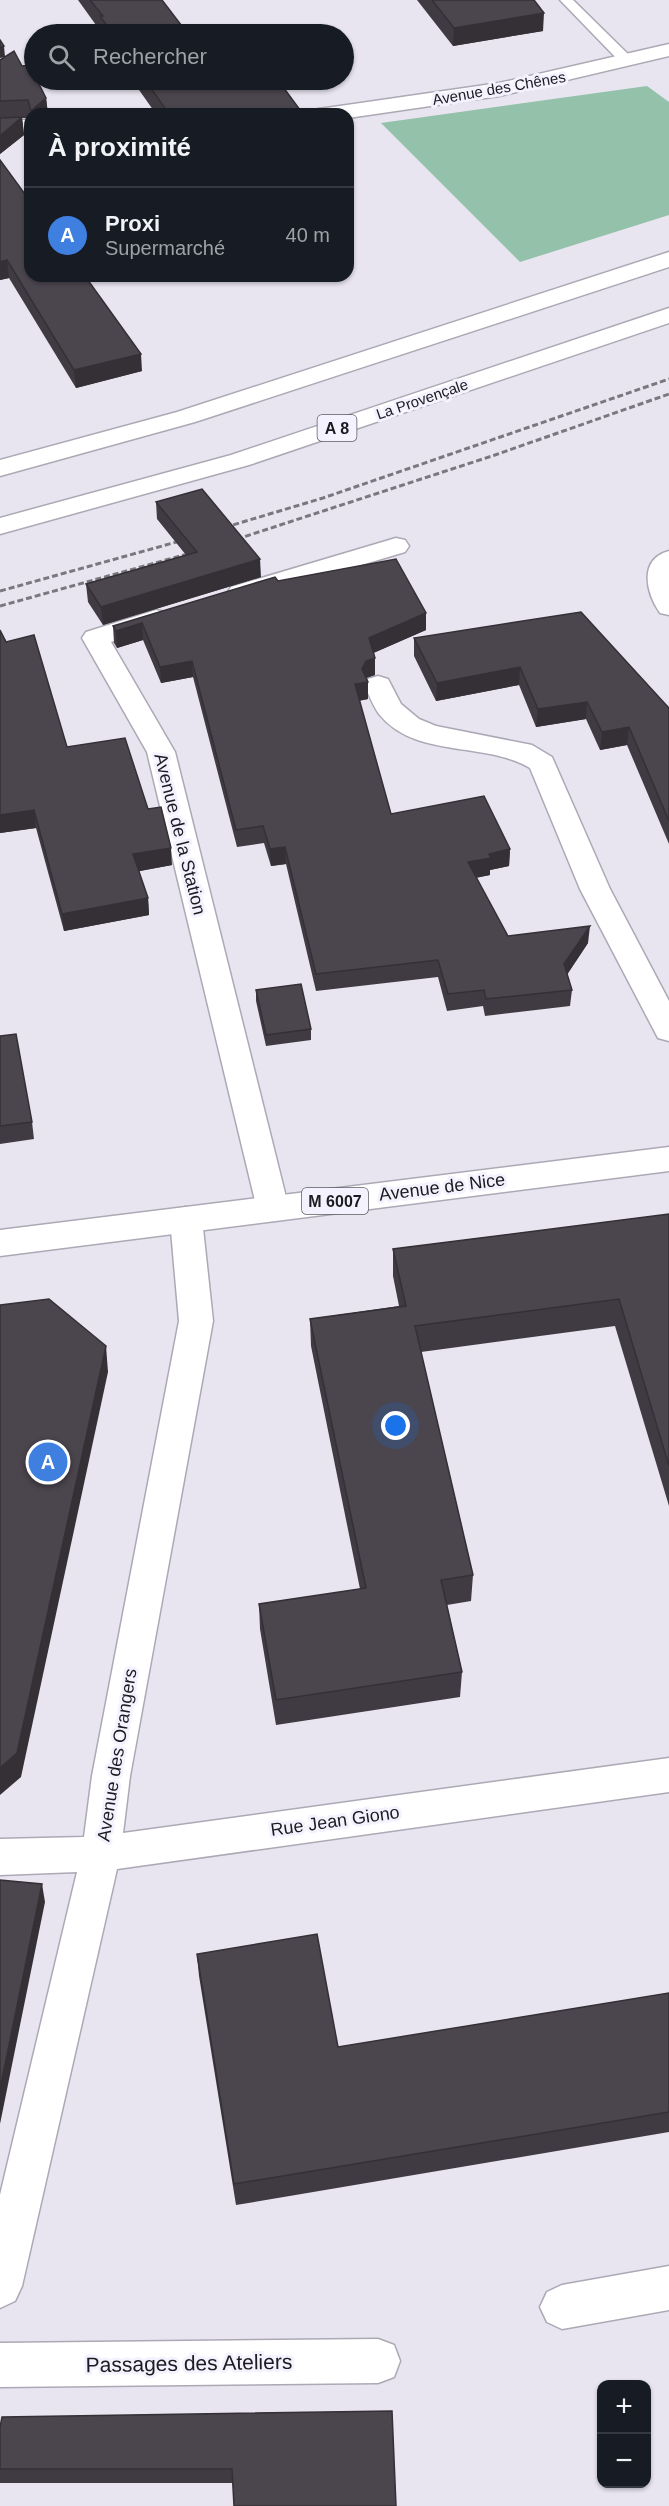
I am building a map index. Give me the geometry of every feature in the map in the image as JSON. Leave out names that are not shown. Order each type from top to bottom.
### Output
[{"type":"main road","name":"Avenue des Chênes","points":[[354,110],[430,101],[567,76],[669,50]]},
{"type":"main road","points":[[567,76],[647,75]]},
{"type":"main road","points":[[0,127],[24,126]]},
{"type":"main road","points":[[0,468],[197,414],[669,259]]},
{"type":"main road","name":"La Provençale","points":[[0,526],[240,460],[669,315]]},
{"type":"main road","points":[[218,599],[396,546]]},
{"type":"main road","points":[[669,559],[659,572],[658,580],[669,607]]},
{"type":"main road","name":"Avenue de la Station","points":[[175,613],[95,638],[161,752],[273,1209]]},
{"type":"main road","points":[[378,685],[390,709],[409,725],[430,734],[522,751],[542,763],[595,889],[669,1030]]},
{"type":"main road","name":"Avenue de Nice","points":[[0,1243],[669,1159]]},
{"type":"main road","name":"Avenue des Orangers","points":[[0,2286],[100,1854],[111,1776],[196,1321],[186,1219]]},
{"type":"main road","name":"Rue Jean Giono","points":[[0,1857],[100,1854],[669,1775]]},
{"type":"main road","points":[[562,2307],[669,2288]]},
{"type":"main road","name":"Passages des Ateliers","points":[[0,2365],[378,2361]]},
{"type":"lane","points":[[566,0],[627,61]]},
{"type":"green space","points":[[647,86],[669,102],[669,215],[520,262],[381,123]]},
{"type":"building","points":[[90,0],[162,0],[180,24],[106,24],[100,16],[103,16]]},
{"type":"building","points":[[432,0],[534,0],[544,13],[454,28]]},
{"type":"building","points":[[14,51],[24,66],[24,90],[42,90],[46,98],[34,108],[30,108],[28,100],[0,101],[0,60]]},
{"type":"building","points":[[152,90],[285,90],[299,108],[165,108]]},
{"type":"building","points":[[22,117],[0,136],[0,118]]},
{"type":"building","points":[[0,160],[24,193],[24,282],[89,282],[141,354],[74,370],[7,260],[0,262]]},
{"type":"building","points":[[202,489],[260,559],[101,607],[86,584],[197,552],[156,502]]},
{"type":"building","points":[[396,559],[426,613],[369,638],[375,658],[366,661],[362,669],[368,682],[355,684],[391,814],[484,796],[510,849],[489,854],[491,858],[468,862],[508,936],[590,926],[564,964],[572,990],[486,999],[484,990],[448,994],[438,960],[316,974],[285,847],[270,849],[263,826],[236,830],[192,661],[160,667],[142,623],[116,631],[113,626],[275,577],[278,581]]},
{"type":"building","points":[[581,612],[669,708],[669,821],[629,727],[602,732],[587,702],[538,709],[520,667],[437,683],[414,638]]},
{"type":"building","points":[[0,630],[6,642],[34,635],[67,747],[125,738],[148,809],[161,807],[171,848],[133,854],[148,898],[62,914],[34,810],[0,815]]},
{"type":"building","points":[[301,984],[311,1029],[266,1035],[256,990]]},
{"type":"building","points":[[16,1034],[32,1122],[0,1126],[0,1036]]},
{"type":"building","points":[[669,1214],[669,1466],[619,1299],[415,1326],[473,1575],[441,1580],[462,1672],[276,1700],[259,1604],[366,1588],[310,1319],[406,1306],[393,1249]]},
{"type":"building","points":[[49,1299],[106,1346],[17,1753],[0,1768],[0,1305]]},
{"type":"building","points":[[0,1880],[42,1884],[0,2089]]},
{"type":"building","points":[[317,1934],[338,2047],[669,1993],[669,2112],[234,2184],[197,1954]]},
{"type":"building","points":[[392,2411],[396,2506],[234,2506],[232,2469],[0,2469],[2,2417]]},
{"type":"railway","points":[[216,530],[323,498],[669,379]]},
{"type":"railway","points":[[228,542],[495,455],[669,394]]},
{"type":"railway","points":[[0,591],[191,538]]},
{"type":"railway","points":[[0,606],[202,550]]},
{"type":"place","name":"Proxi","points":[[48,1462]]}]
